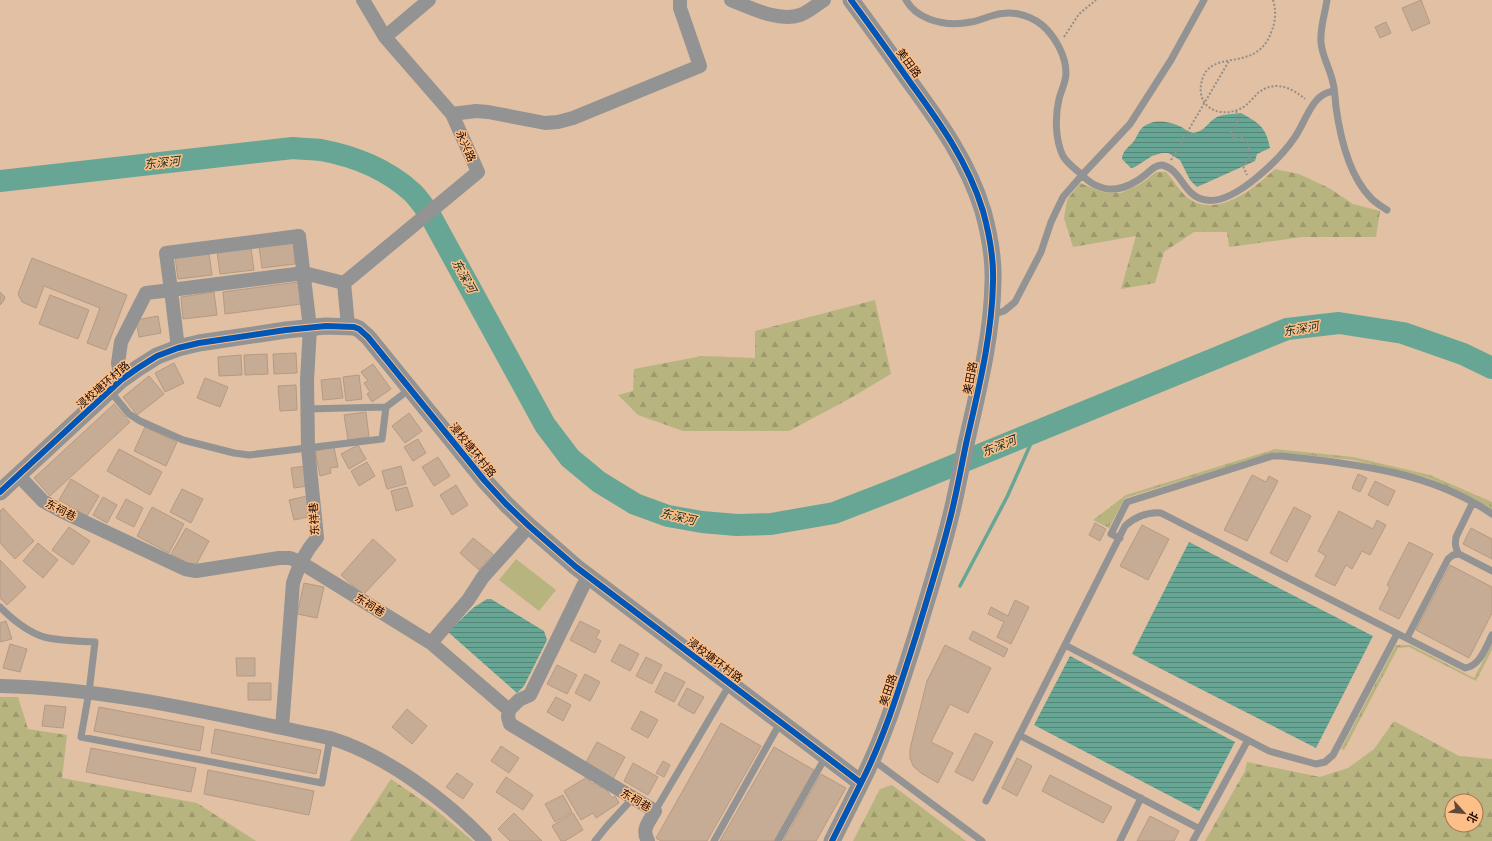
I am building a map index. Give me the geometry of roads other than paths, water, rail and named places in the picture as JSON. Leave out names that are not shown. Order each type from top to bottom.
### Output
[{"type":"street","name":"永兴路","points":[[344,283],[478,172],[452,114],[385,37],[364,0]]},
{"type":"street","points":[[385,37],[429,0]]},
{"type":"street","points":[[452,114],[476,111],[544,123],[558,122],[573,118],[700,66],[680,8],[680,0]]},
{"type":"street","points":[[731,0],[765,13],[788,16],[807,12],[824,0]]},
{"type":"street","name":"美田路","points":[[851,0],[937,119],[955,147],[971,178],[983,211],[990,245],[993,279],[992,315],[980,383],[951,514],[904,674],[873,760],[861,783]]},
{"type":"street","name":"东祥巷","points":[[171,290],[166,253],[299,236],[310,328],[307,380],[308,448],[317,538],[307,550],[300,562],[293,582],[282,728]]},
{"type":"street","points":[[115,386],[121,342],[146,293],[304,273],[344,283],[348,326]]},
{"type":"street","points":[[171,290],[178,348]]},
{"type":"street","name":"浸校塘环村路","points":[[0,492],[115,386],[138,368],[157,356],[178,348],[199,343],[286,330],[348,326],[359,329],[364,332],[484,480],[529,526],[588,576],[861,783]]},
{"type":"street","name":"东祠巷","points":[[18,475],[42,501],[60,511],[185,569],[196,571],[279,558],[290,558],[300,562],[431,643],[509,710],[508,717],[510,724],[655,811],[645,829],[645,835],[648,841]]},
{"type":"street","points":[[431,643],[468,600],[483,577],[529,526]]},
{"type":"street","points":[[509,710],[519,700],[530,695],[588,576]]},
{"type":"street","points":[[0,686],[89,692],[282,728],[346,742],[419,785],[448,805],[485,841]]},
{"type":"street","points":[[832,841],[861,783]]},
{"type":"lane","points":[[906,0],[921,15],[935,21],[949,24],[972,22],[999,13],[1020,14],[1041,24],[1058,46],[1064,60],[1066,72],[1058,104],[1057,133],[1060,148],[1064,157],[1082,175],[1097,186],[1114,189],[1121,188],[1134,182],[1155,166],[1165,165],[1175,172],[1191,193],[1201,199],[1212,200],[1230,195],[1263,173],[1290,144],[1316,101],[1324,93],[1334,90]]},
{"type":"lane","points":[[992,315],[1004,311],[1015,302],[1041,252],[1056,208],[1063,197],[1082,175],[1130,124],[1171,60],[1204,0]]},
{"type":"lane","points":[[1327,0],[1321,27],[1323,56],[1331,76],[1339,123],[1350,162],[1368,196],[1387,210]]},
{"type":"lane","points":[[115,386],[130,414],[140,421],[183,440],[234,453],[249,455],[382,439],[386,407]]},
{"type":"lane","points":[[307,409],[386,407],[410,388]]},
{"type":"lane","points":[[1120,538],[1111,534],[1127,502],[1272,456],[1368,467],[1428,482],[1473,502],[1492,514]]},
{"type":"lane","points":[[1473,502],[1456,537],[1456,549],[1459,554],[1492,571]]},
{"type":"lane","points":[[986,801],[1126,526],[1133,519],[1152,512],[1161,513],[1465,668],[1471,668],[1477,663],[1492,635]]},
{"type":"lane","points":[[1407,638],[1448,559],[1453,555],[1459,554]]},
{"type":"lane","points":[[0,607],[34,633],[46,637],[94,642],[89,692],[81,737],[322,783],[330,738]]},
{"type":"lane","points":[[1065,645],[1269,751],[1316,764],[1325,762],[1333,755],[1397,634]]},
{"type":"lane","points":[[655,811],[730,684]]},
{"type":"lane","points":[[714,841],[781,722]]},
{"type":"lane","points":[[1019,735],[1200,829]]},
{"type":"lane","points":[[1193,841],[1248,740]]},
{"type":"lane","points":[[778,841],[826,756]]},
{"type":"lane","points":[[873,760],[982,841]]},
{"type":"lane","points":[[595,841],[633,798]]},
{"type":"lane","points":[[1120,841],[1141,798]]},
{"type":"water","points":[[1241,113],[1261,126],[1264,130],[1270,148],[1257,154],[1255,161],[1197,187],[1190,180],[1180,160],[1168,153],[1152,156],[1131,168],[1122,159],[1124,151],[1134,141],[1142,128],[1151,123],[1167,122],[1195,133],[1200,131],[1217,117]]},
{"type":"water","points":[[1189,542],[1373,636],[1316,748],[1132,654]]},
{"type":"water","points":[[487,599],[491,599],[544,631],[547,640],[524,686],[517,693],[448,632],[473,608]]},
{"type":"water","points":[[1070,656],[1235,742],[1199,811],[1034,725]]},
{"type":"waterway","name":"东深河","points":[[0,181],[293,148],[321,150],[346,156],[370,165],[393,177],[413,193],[430,215],[545,425],[570,458],[599,482],[635,504],[668,516],[702,522],[737,525],[771,524],[834,513],[1287,329],[1339,323],[1403,333],[1463,354],[1492,368]]},
{"type":"waterway","points":[[960,586],[1007,497],[1036,432]]}]
